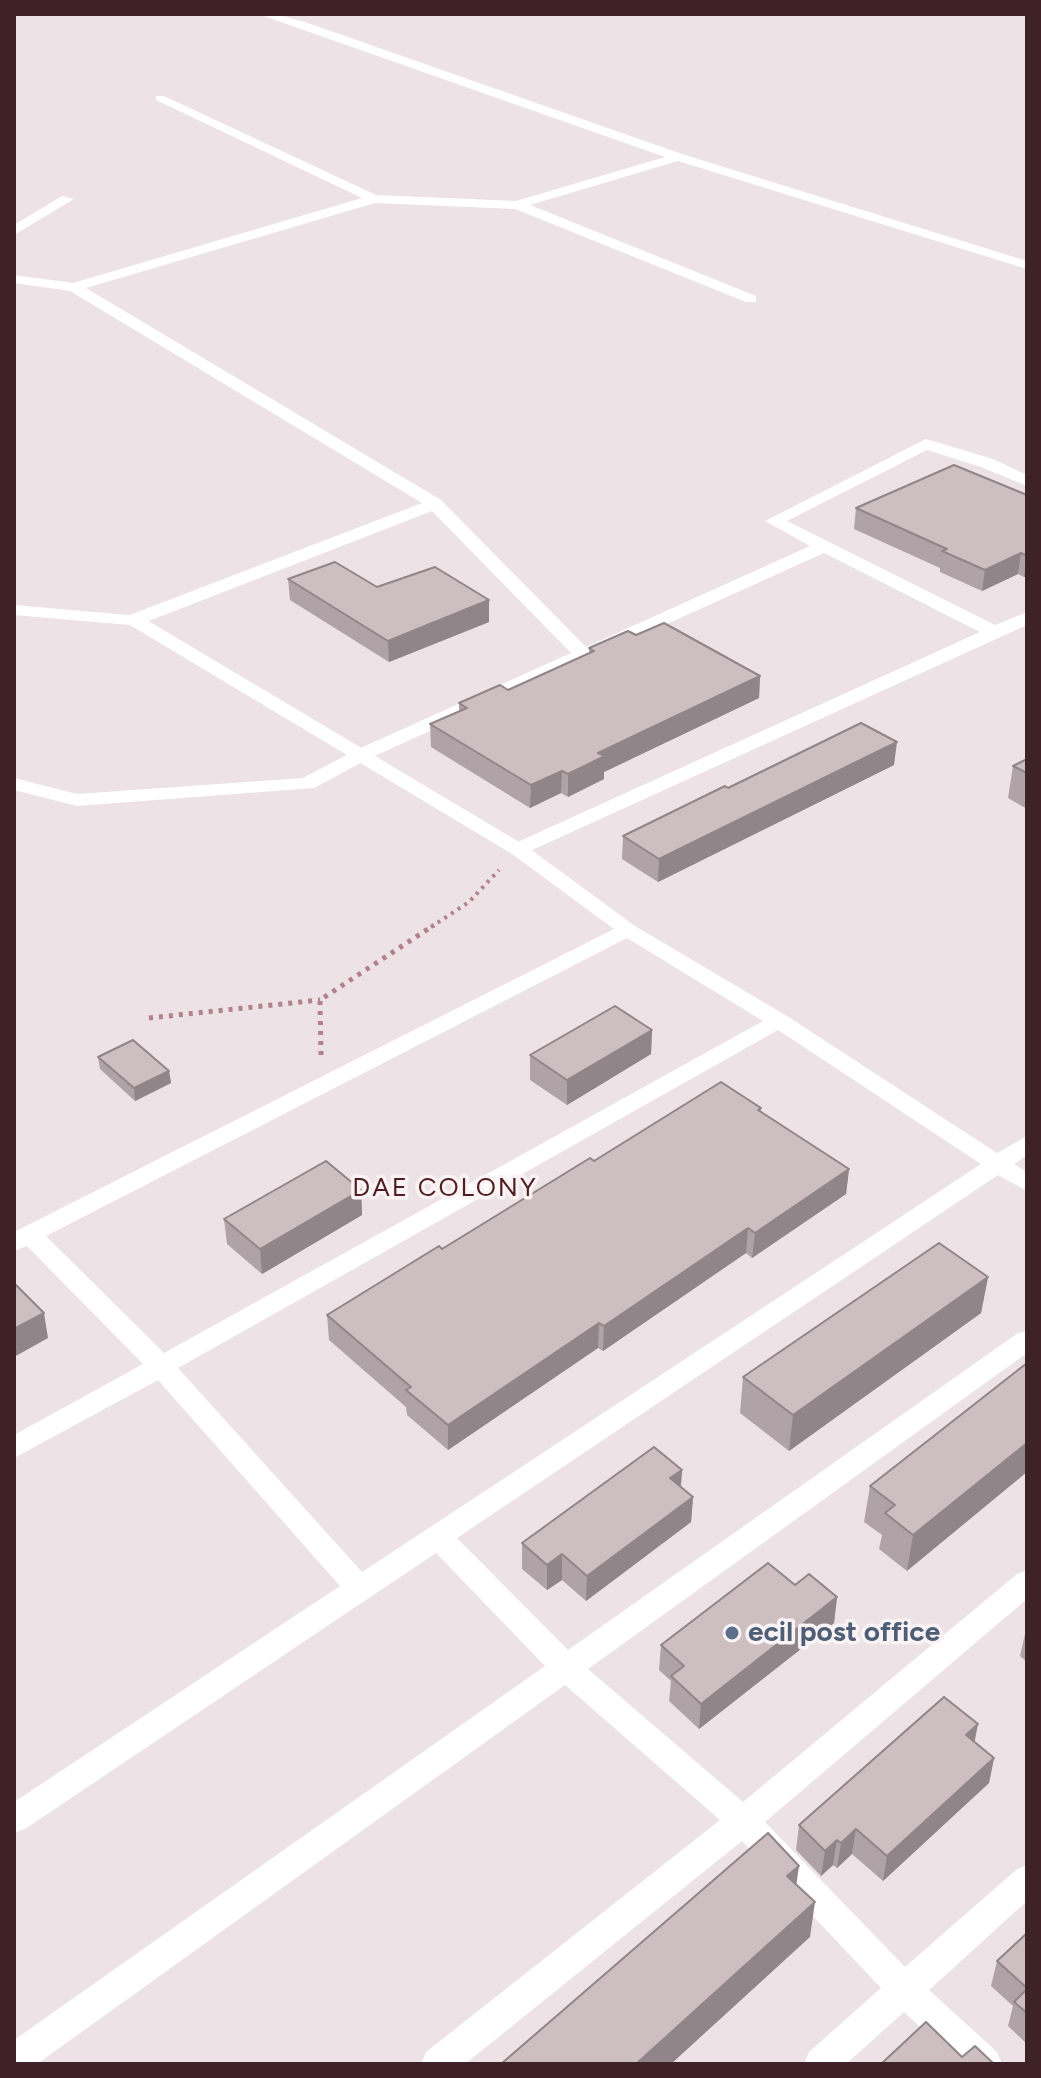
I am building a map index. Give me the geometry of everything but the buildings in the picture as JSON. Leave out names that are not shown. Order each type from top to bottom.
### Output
[{"type":"street","points":[[263,14],[301,24],[678,157],[1027,265]]},
{"type":"street","points":[[160,98],[374,199]]},
{"type":"street","points":[[74,287],[374,199],[517,205],[678,157]]},
{"type":"street","points":[[14,231],[67,199]]},
{"type":"street","points":[[517,205],[751,299]]},
{"type":"street","points":[[14,279],[74,287],[435,504],[583,655]]},
{"type":"street","points":[[996,633],[774,521],[926,444],[987,463],[1027,481]]},
{"type":"street","points":[[134,620],[435,504]]},
{"type":"street","points":[[14,784],[77,800],[307,784],[361,755],[825,546]]},
{"type":"street","points":[[519,850],[1027,618]]},
{"type":"lane","points":[[14,610],[134,620],[519,850],[628,930],[779,1021],[1027,1183]]},
{"type":"lane","points":[[360,1589],[161,1366],[22,1238],[628,930]]},
{"type":"lane","points":[[14,1448],[779,1021]]},
{"type":"lane","points":[[14,1819],[1027,1144]]},
{"type":"lane","points":[[14,2060],[1027,1340]]},
{"type":"lane","points":[[438,1537],[565,1667],[743,1821],[904,1989],[985,2064]]},
{"type":"lane","points":[[438,2064],[743,1821],[1027,1582]]},
{"type":"lane","points":[[821,2064],[1027,1880]]},
{"type":"path","points":[[149,1018],[320,1000],[469,902],[519,850]]},
{"type":"path","points":[[320,1000],[321,1084]]},
{"type":"place","name":"ecil post office","points":[[732,1633]]},
{"type":"district","name":"DAE COLONY","points":[[445,1188]]}]
